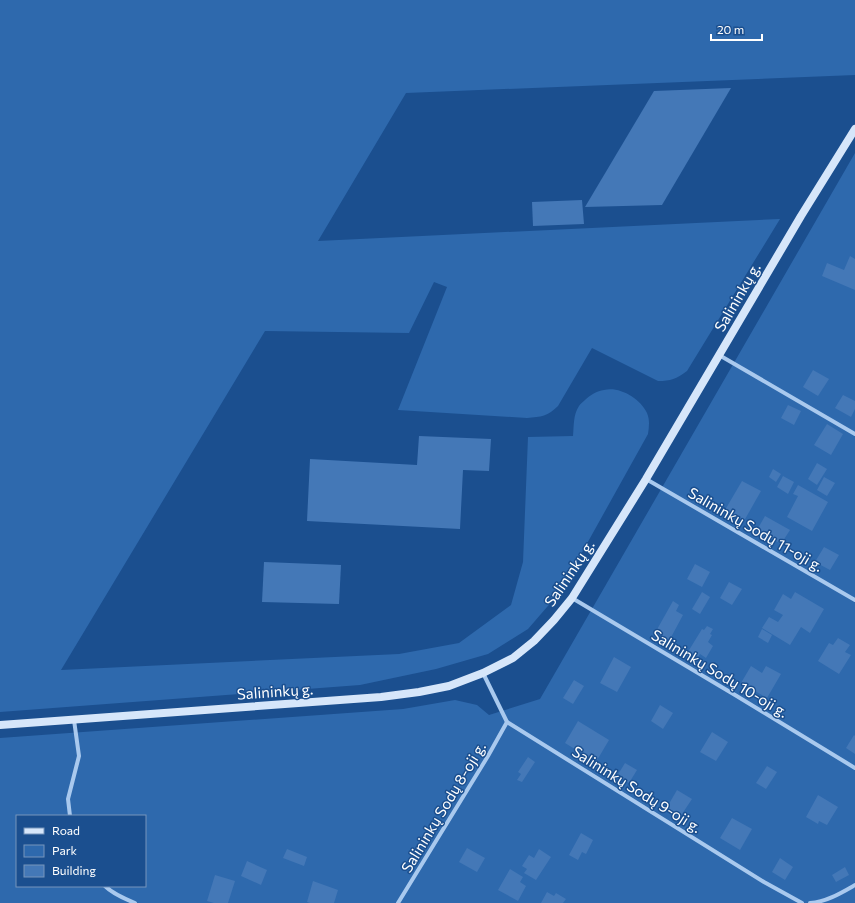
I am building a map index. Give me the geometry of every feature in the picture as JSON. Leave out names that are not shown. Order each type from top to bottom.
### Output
[{"type":"main road","name":"Salininkų g.","points":[[0,725],[381,697],[449,686],[484,673],[513,658],[534,641],[572,598],[646,479],[801,216],[855,129]]},
{"type":"street","points":[[719,355],[855,434]]},
{"type":"street","name":"Salininkų Sodų 11-oji g.","points":[[646,479],[855,600]]},
{"type":"street","name":"Salininkų Sodų 10-oji g.","points":[[572,598],[855,768]]},
{"type":"street","points":[[484,673],[507,722]]},
{"type":"street","points":[[70,815],[68,799],[79,756],[74,719]]},
{"type":"street","name":"Salininkų Sodų 8-oji g.","points":[[398,903],[488,756],[507,722]]},
{"type":"street","name":"Salininkų Sodų 9-oji g.","points":[[507,722],[764,882],[802,903]]},
{"type":"street","points":[[810,903],[830,898],[855,886]]},
{"type":"street","points":[[106,887],[121,897],[135,903]]},
{"type":"green space","points":[[0,0],[855,0],[855,75],[406,93],[318,241],[780,219],[687,371],[673,379],[658,381],[592,348],[558,406],[551,412],[540,416],[527,418],[398,410],[447,287],[434,282],[409,333],[265,331],[61,670],[399,654],[459,643],[511,605],[523,562],[528,437],[573,436],[574,421],[579,405],[596,392],[610,389],[616,390],[628,394],[644,408],[649,418],[648,434],[560,592],[528,629],[488,654],[436,669],[360,685],[0,712]]},
{"type":"green space","points":[[855,153],[855,903],[0,903],[0,738],[403,709],[455,700],[477,705],[489,715],[540,699]]},
{"type":"building","points":[[731,88],[662,205],[585,207],[654,91]]},
{"type":"building","points":[[582,200],[584,224],[533,226],[532,202]]},
{"type":"building","points":[[850,256],[855,259],[855,290],[822,276],[827,263],[844,270]]},
{"type":"building","points":[[813,370],[829,379],[818,396],[803,387]]},
{"type":"building","points":[[843,395],[855,401],[855,409],[851,417],[835,408]]},
{"type":"building","points":[[788,405],[801,411],[794,425],[781,418]]},
{"type":"building","points":[[827,424],[843,434],[831,455],[814,445]]},
{"type":"building","points":[[419,436],[491,439],[489,471],[463,470],[460,529],[307,521],[310,459],[417,465]]},
{"type":"building","points":[[817,463],[827,469],[817,485],[808,479]]},
{"type":"building","points":[[773,469],[781,474],[776,482],[769,477]]},
{"type":"building","points":[[783,476],[794,482],[788,494],[777,487]]},
{"type":"building","points":[[824,477],[835,483],[827,496],[817,490]]},
{"type":"building","points":[[742,481],[761,491],[744,521],[725,510]]},
{"type":"building","points":[[798,485],[828,502],[812,531],[787,517],[798,496],[793,494]]},
{"type":"building","points":[[765,516],[790,530],[781,544],[757,530]]},
{"type":"building","points":[[824,547],[839,555],[830,570],[815,562]]},
{"type":"building","points":[[264,562],[341,565],[339,604],[262,602]]},
{"type":"building","points":[[695,564],[710,572],[702,587],[687,579]]},
{"type":"building","points":[[729,582],[742,589],[732,605],[720,598]]},
{"type":"building","points":[[702,592],[710,597],[700,614],[692,609]]},
{"type":"building","points":[[795,592],[824,609],[810,633],[801,627],[790,645],[762,628],[769,617],[778,622],[783,615],[774,610],[783,594],[791,599]]},
{"type":"building","points":[[673,601],[679,605],[676,611],[683,615],[669,641],[655,633]]},
{"type":"building","points":[[707,626],[713,629],[710,634],[712,635],[708,642],[713,646],[706,658],[700,654],[696,661],[686,655],[702,629],[704,630]]},
{"type":"building","points":[[762,629],[772,635],[768,643],[758,637]]},
{"type":"building","points":[[838,638],[850,645],[845,652],[851,655],[839,674],[818,661],[829,643],[833,645]]},
{"type":"building","points":[[614,657],[631,667],[617,692],[600,683]]},
{"type":"building","points":[[751,666],[762,673],[766,666],[781,674],[767,698],[741,683]]},
{"type":"building","points":[[574,680],[584,686],[573,704],[563,698]]},
{"type":"building","points":[[660,705],[673,713],[663,729],[651,721]]},
{"type":"building","points":[[578,721],[609,740],[596,762],[565,743]]},
{"type":"building","points":[[712,732],[728,742],[716,761],[700,752]]},
{"type":"building","points":[[854,735],[855,736],[855,754],[846,748]]},
{"type":"building","points":[[528,757],[535,762],[522,782],[517,780],[521,774],[518,772]]},
{"type":"building","points":[[625,763],[637,770],[629,783],[617,776]]},
{"type":"building","points":[[767,766],[777,772],[766,789],[756,783]]},
{"type":"building","points":[[677,790],[692,799],[680,817],[666,809]]},
{"type":"building","points":[[818,795],[838,807],[827,825],[819,821],[818,824],[806,817]]},
{"type":"building","points":[[732,818],[752,829],[740,850],[720,838]]},
{"type":"building","points":[[581,833],[593,840],[586,854],[582,852],[578,860],[569,855]]},
{"type":"building","points":[[467,848],[485,858],[477,872],[459,862]]},
{"type":"building","points":[[287,849],[307,857],[304,866],[283,858]]},
{"type":"building","points":[[539,849],[551,857],[536,880],[524,873],[527,869],[522,866],[529,855],[534,858]]},
{"type":"building","points":[[780,858],[793,867],[785,880],[772,872]]},
{"type":"building","points":[[247,861],[267,870],[261,885],[241,876]]},
{"type":"building","points":[[845,867],[849,875],[836,882],[832,875]]},
{"type":"building","points":[[510,869],[523,877],[520,882],[526,886],[518,901],[498,890]]},
{"type":"building","points":[[215,875],[235,881],[228,903],[214,903],[207,901]]},
{"type":"building","points":[[313,881],[338,890],[334,903],[307,902]]},
{"type":"building","points":[[547,892],[554,896],[556,893],[566,899],[563,903],[541,903]]}]
